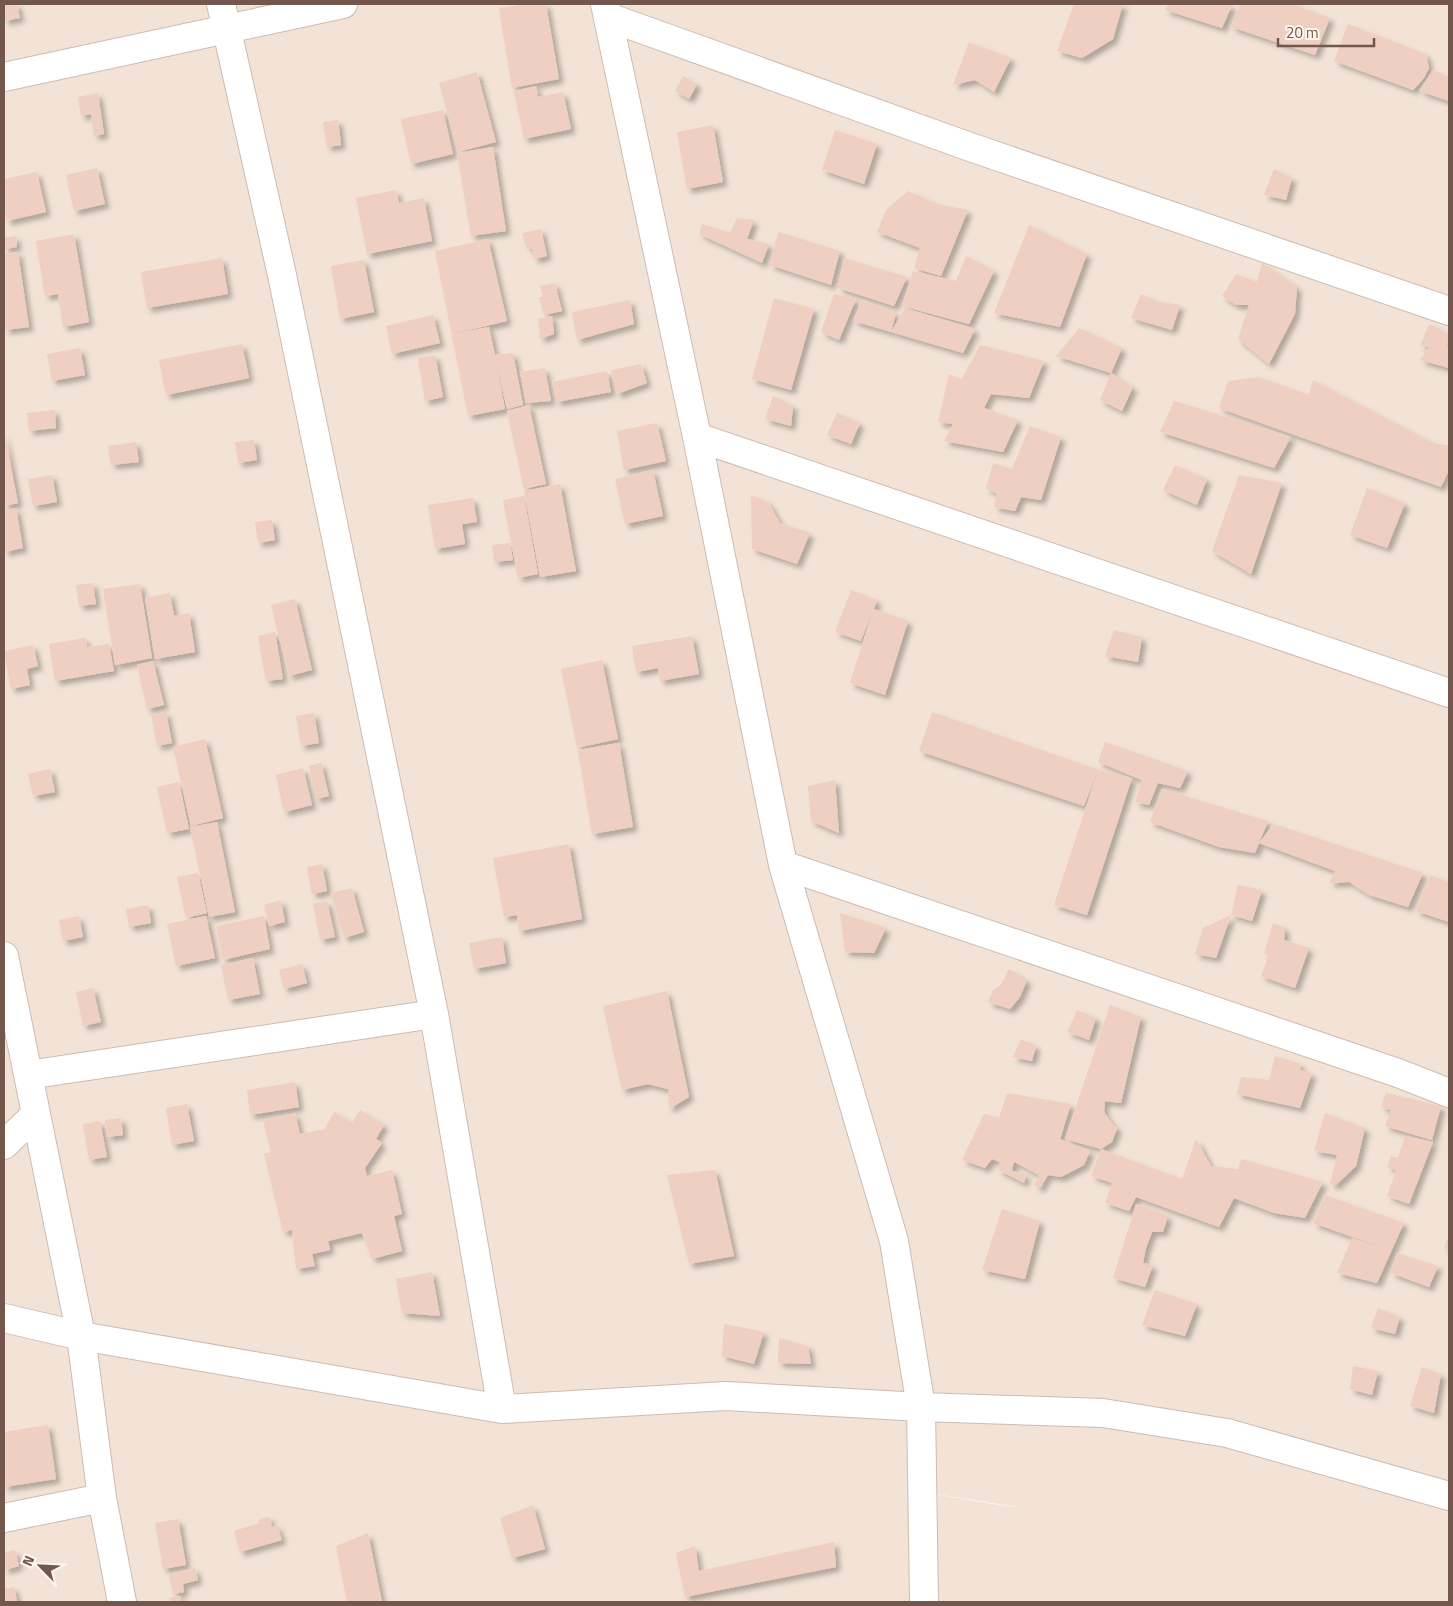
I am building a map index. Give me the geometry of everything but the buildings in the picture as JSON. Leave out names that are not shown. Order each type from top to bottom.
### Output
[{"type":"street","points":[[221,4],[282,275],[434,1014],[502,1409]]},
{"type":"street","points":[[4,77],[343,4]]},
{"type":"street","points":[[606,11],[964,145],[1449,311]]},
{"type":"street","points":[[606,11],[697,437],[783,865],[894,1241],[921,1407],[924,1602]]},
{"type":"street","points":[[697,437],[1449,693]]},
{"type":"street","points":[[783,865],[1449,1092]]},
{"type":"street","points":[[4,956],[81,1336],[102,1498],[122,1602]]},
{"type":"street","points":[[28,1074],[434,1014]]},
{"type":"street","points":[[4,1145],[36,1114]]},
{"type":"street","points":[[4,1318],[81,1336],[502,1409],[726,1396],[921,1407],[1103,1413],[1227,1433],[1449,1496]]},
{"type":"street","points":[[4,1518],[102,1498]]},
{"type":"shaded area","points":[[4,4],[1449,4],[1449,1602],[4,1602]],"holes":[[[874,1484],[1025,1508],[998,1505]]]}]
